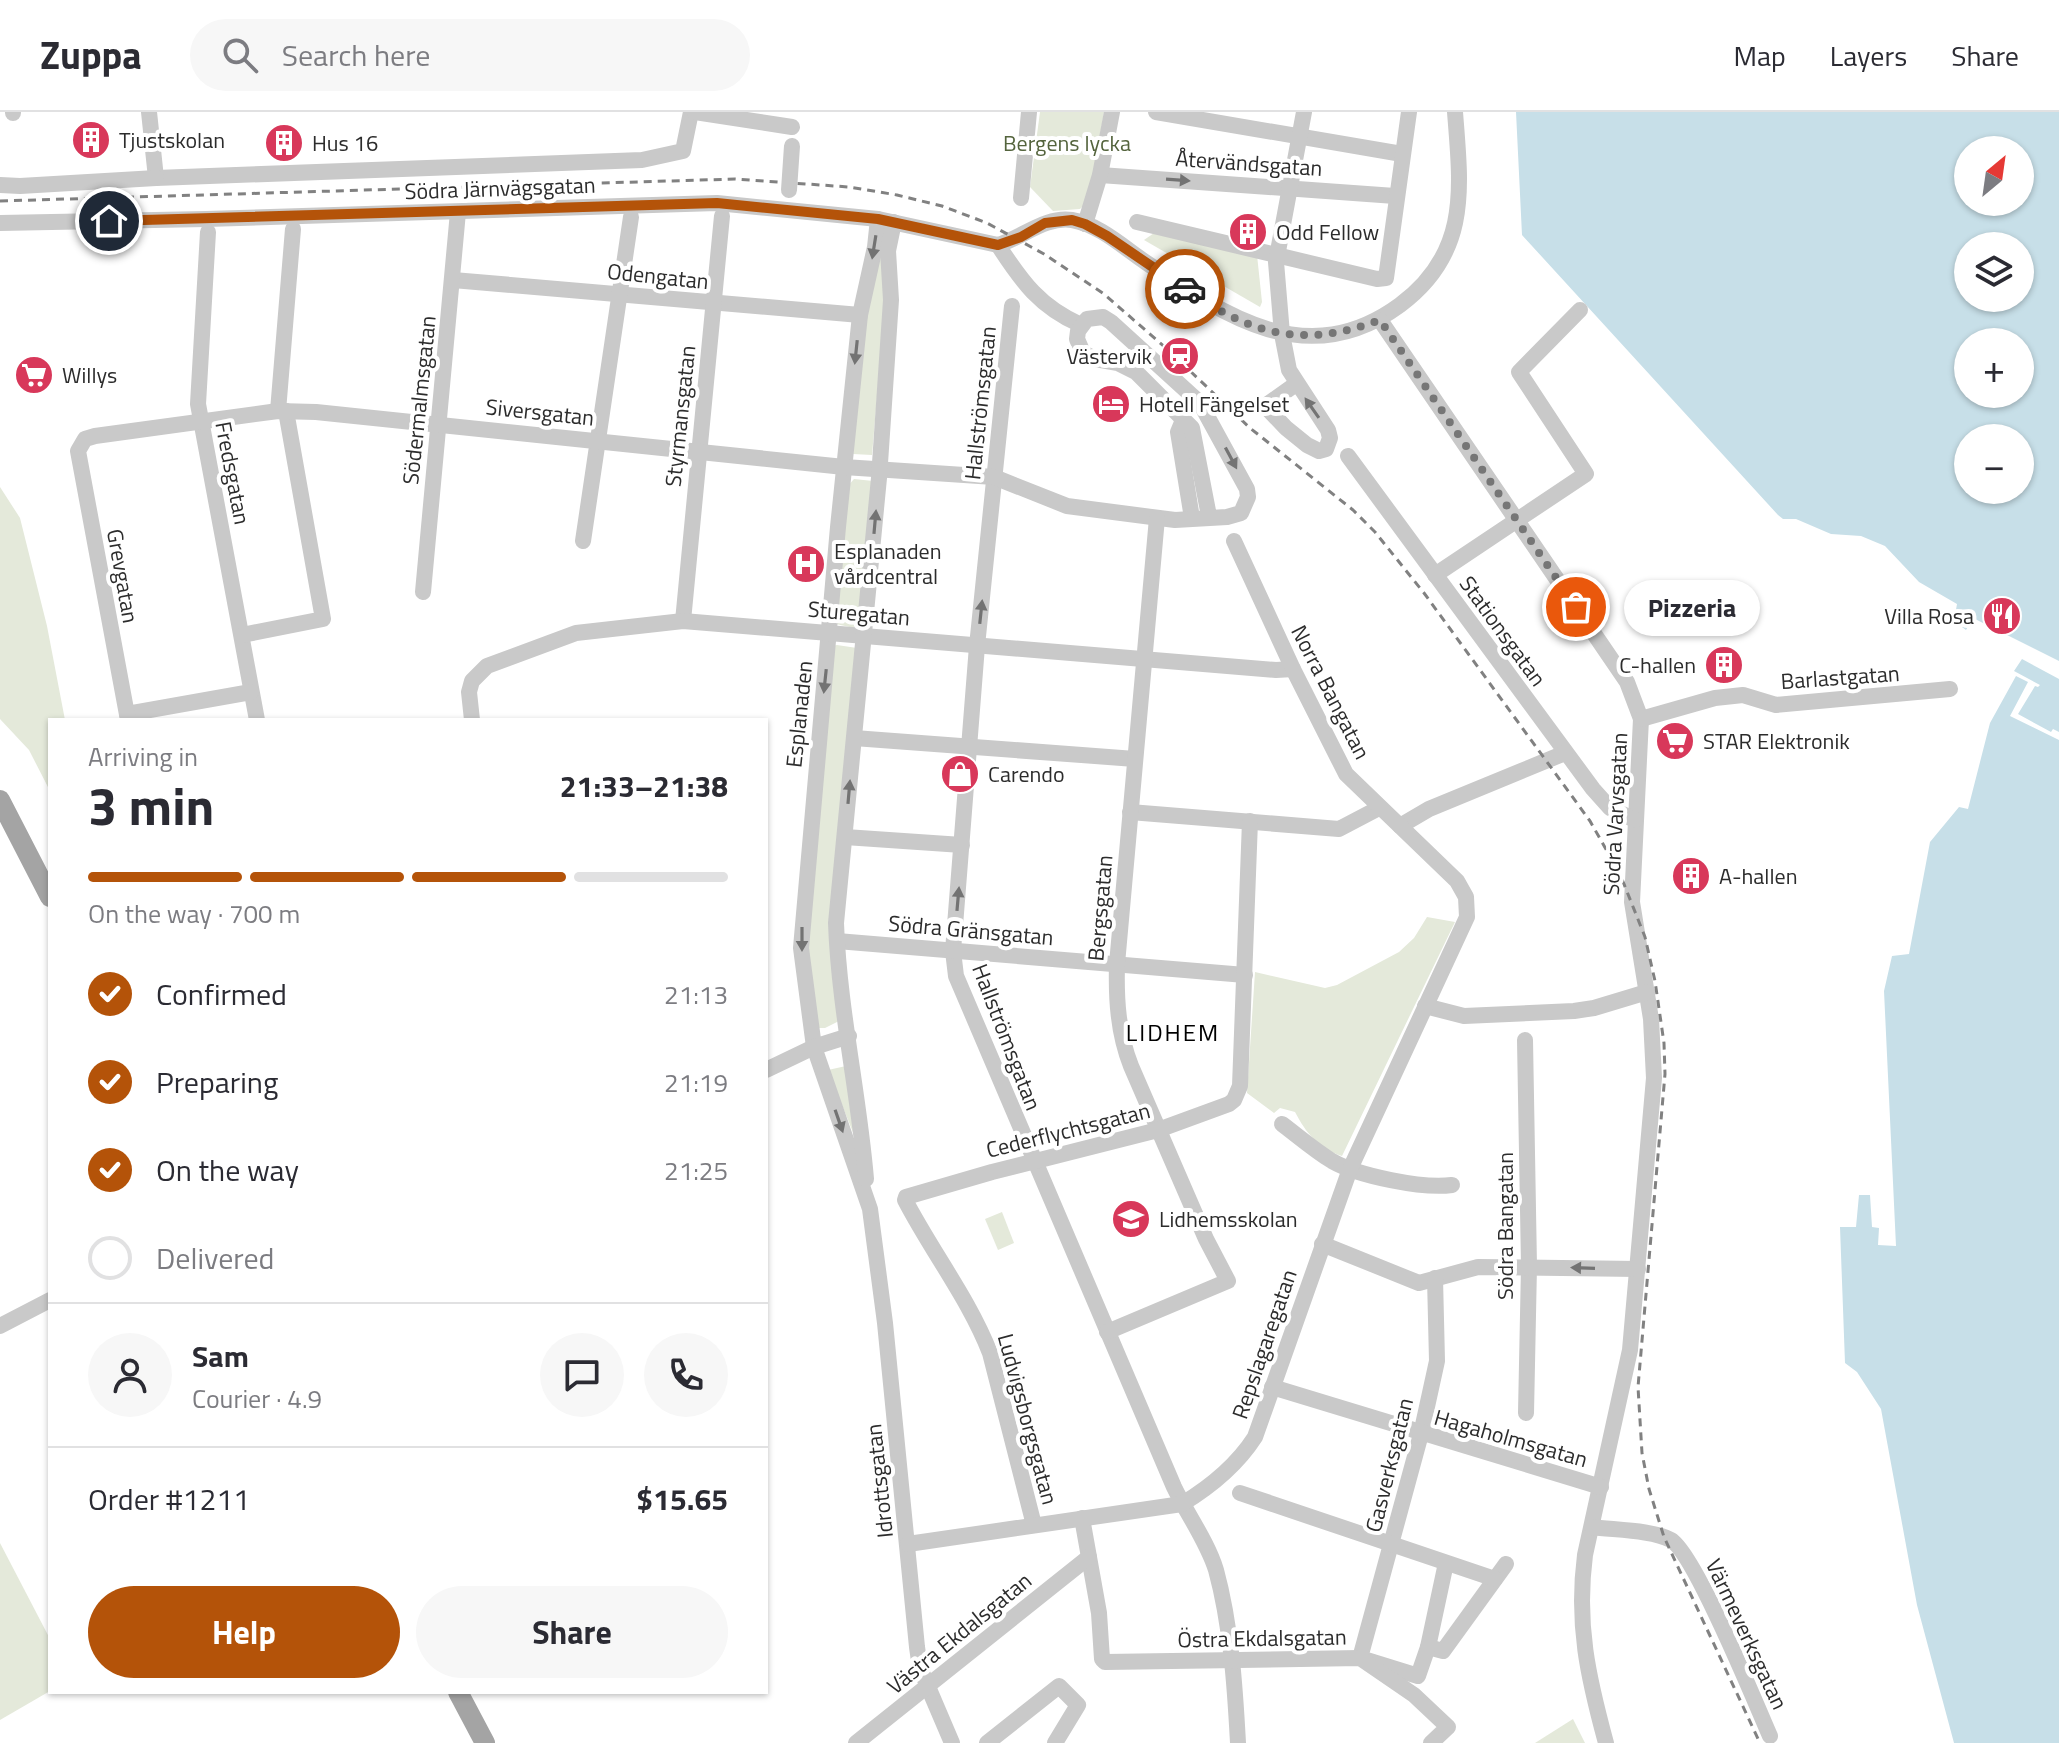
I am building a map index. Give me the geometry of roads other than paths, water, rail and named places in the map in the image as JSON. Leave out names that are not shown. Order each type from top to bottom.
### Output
[{"type":"main road","points":[[0,800],[48,893]]},
{"type":"main road","points":[[459,1694],[485,1743]]},
{"type":"street","points":[[149,112],[156,178]]},
{"type":"street","points":[[0,185],[642,160],[683,151],[693,112],[793,120],[787,208]]},
{"type":"street","points":[[1021,198],[1029,112]]},
{"type":"street","points":[[1085,224],[1100,175],[1112,112]]},
{"type":"street","points":[[1161,112],[1402,154]]},
{"type":"street","points":[[1296,384],[1289,370],[1282,334],[1276,254],[1304,112]]},
{"type":"street","points":[[1137,222],[1377,279],[1386,278],[1409,112]]},
{"type":"street","points":[[1201,517],[1196,440],[1192,428],[1136,372],[1083,353],[1077,339],[1081,325],[1062,317],[1031,292],[998,245],[1053,221],[1072,220],[1085,224],[1226,314],[1263,330],[1320,336],[1345,332],[1380,320],[1426,281],[1449,247],[1460,207],[1461,188],[1455,112]]},
{"type":"street","name":"Återvändsgatan","points":[[1100,175],[1395,196]]},
{"type":"street","name":"Södra Järnvägsgatan","points":[[0,223],[717,203],[886,220],[998,245]]},
{"type":"street","name":"Södermalmsgatan","points":[[423,592],[458,212]]},
{"type":"street","name":"Styrmansgatan","points":[[683,621],[722,216]]},
{"type":"street","points":[[583,541],[631,217]]},
{"type":"street","points":[[869,1208],[836,923],[879,468],[891,300],[886,220]]},
{"type":"street","name":"Esplanaden","points":[[869,1208],[814,1047],[801,926],[860,315],[875,247],[886,220]]},
{"type":"street","points":[[242,635],[323,619],[282,411],[293,229]]},
{"type":"street","name":"Fredsgatan","points":[[208,232],[199,377],[200,421],[257,718]]},
{"type":"street","name":"Odengatan","points":[[453,280],[860,315]]},
{"type":"street","name":"Hallströmsgatan","points":[[1012,306],[977,646],[953,951],[956,976],[1182,1504],[1216,1571],[1232,1661],[1238,1743]]},
{"type":"street","points":[[1435,575],[1586,474],[1519,372],[1580,310]]},
{"type":"street","name":"Siversgatan","points":[[82,441],[95,436],[282,411],[439,423],[844,467],[994,477],[1067,506],[1175,520],[1236,516],[1245,507],[1247,489],[1200,403],[1111,322],[1096,316],[1081,325]]},
{"type":"street","name":"Södra Varvsgatan","points":[[1380,320],[1627,682],[1641,719],[1633,915],[1647,992],[1654,1078],[1630,1350],[1581,1589],[1581,1619],[1588,1676],[1606,1743]]},
{"type":"street","name":"Grevgatan","points":[[82,441],[78,451],[127,717]]},
{"type":"street","name":"Stationsgatan","points":[[1348,456],[1602,801],[1635,820]]},
{"type":"street","name":"Bergsgatan","points":[[1107,1332],[1228,1281],[1206,1239],[1124,1049],[1117,1008],[1117,964],[1157,518]]},
{"type":"street","name":"Norra Bangatan","points":[[1234,541],[1346,774],[1457,881],[1466,897],[1467,917],[1425,1006]]},
{"type":"street","name":"Sturegatan","points":[[472,718],[469,704],[472,681],[487,666],[576,633],[683,621],[1293,669]]},
{"type":"street","name":"Barlastgatan","points":[[1641,719],[1715,698],[1743,695],[1776,705],[1950,689]]},
{"type":"street","points":[[127,717],[251,692]]},
{"type":"street","points":[[854,738],[1135,759]]},
{"type":"street","points":[[1400,826],[1429,809],[1565,753]]},
{"type":"street","points":[[1130,812],[1339,829],[1379,808]]},
{"type":"street","points":[[1245,975],[1250,821]]},
{"type":"street","points":[[845,837],[962,845]]},
{"type":"street","name":"Södra Gränsgatan","points":[[837,941],[1245,975]]},
{"type":"street","name":"Cederflychtsgatan","points":[[905,1200],[908,1194],[1158,1130],[1229,1104],[1238,1093],[1245,975]]},
{"type":"street","points":[[1425,1006],[1464,1016],[1574,1011],[1647,992]]},
{"type":"street","name":"Repslagaregatan","points":[[908,1544],[1182,1504],[1212,1483],[1249,1446],[1350,1169],[1425,1006]]},
{"type":"street","points":[[768,1069],[814,1047],[849,1036]]},
{"type":"street","name":"Södra Bangatan","points":[[1525,1040],[1529,1266],[1526,1413]]},
{"type":"street","points":[[1282,1124],[1332,1160],[1350,1169],[1431,1188],[1452,1185]]},
{"type":"street","name":"Ludvigsborgsgatan","points":[[905,1200],[981,1328],[1034,1525]]},
{"type":"street","name":"Idrottsgatan","points":[[869,1208],[885,1323],[917,1647],[927,1687],[952,1743]]},
{"type":"street","points":[[1322,1244],[1419,1283],[1478,1267],[1638,1269]]},
{"type":"street","name":"Gasverksgatan","points":[[1360,1658],[1421,1434],[1437,1361],[1435,1278]]},
{"type":"street","points":[[0,1326],[48,1301]]},
{"type":"street","name":"Hagaholmsgatan","points":[[1272,1387],[1601,1487]]},
{"type":"street","points":[[1240,1493],[1495,1579]]},
{"type":"street","points":[[1082,1518],[1089,1557]]},
{"type":"street","name":"Värmeverksgatan","points":[[1592,1527],[1664,1537],[1680,1547],[1718,1620],[1770,1736]]},
{"type":"street","name":"Östra Ekdalsgatan","points":[[1089,1557],[1099,1613],[1102,1659],[1110,1663],[1360,1658],[1414,1695],[1448,1727],[1431,1743]]},
{"type":"street","name":"Västra Ekdalsgatan","points":[[856,1743],[1089,1557]]},
{"type":"street","points":[[1360,1658],[1418,1676],[1428,1647],[1446,1563]]},
{"type":"street","points":[[1428,1647],[1443,1651],[1506,1564]]},
{"type":"street","points":[[987,1743],[1059,1686],[1078,1705],[1055,1743]]},
{"type":"water","points":[[1516,112],[2059,112],[2059,661],[1973,618],[1966,630],[1954,621],[1957,604],[1919,582],[1885,546],[1861,536],[1831,534],[1778,515],[1522,235]]},
{"type":"water","points":[[2022,659],[2059,679],[2059,732],[2053,729],[2051,732],[2018,714],[2035,686],[2040,685],[2014,671]]},
{"type":"water","points":[[2016,676],[2028,682],[2010,716],[2059,740],[2059,1743],[1954,1743],[1917,1605],[1881,1409],[1857,1372],[1845,1363],[1840,1227],[1856,1227],[1859,1195],[1870,1195],[1872,1227],[1879,1228],[1878,1245],[1896,1246],[1884,991],[1892,956],[1909,954],[1930,842],[1959,807],[1968,809],[1990,723]]},
{"type":"railway","points":[[0,201],[735,179],[849,187],[897,195],[942,206],[987,223],[1044,254],[1104,294],[1250,428],[1353,510],[1375,532],[1424,593],[1590,821],[1620,874],[1645,937],[1655,981],[1665,1074],[1638,1387],[1642,1453],[1664,1537],[1760,1743]]},
{"type":"place","name":"Tjustskolan","points":[[91,140]]},
{"type":"place","name":"Hus 16","points":[[284,143]]},
{"type":"place","name":"Odd Fellow","points":[[1248,232]]},
{"type":"place","name":"Västervik","points":[[1180,356]]},
{"type":"place","name":"Willys","points":[[34,375]]},
{"type":"place","name":"Hotell Fängelset","points":[[1111,404]]},
{"type":"place","name":"Esplanaden vårdcentral","points":[[806,564]]},
{"type":"place","name":"Pizzeria","points":[[1576,607]]},
{"type":"place","name":"Villa Rosa","points":[[2002,616]]},
{"type":"place","name":"C-hallen","points":[[1724,665]]},
{"type":"place","name":"STAR Elektronik","points":[[1675,741]]},
{"type":"place","name":"Carendo","points":[[960,774]]},
{"type":"place","name":"A-hallen","points":[[1691,876]]},
{"type":"place","name":"Lidhemsskolan","points":[[1131,1219]]},
{"type":"district","name":"LIDHEM","points":[[1173,1032]]},
{"type":"park label","name":"Bergens lycka","points":[[1067,143]]}]
